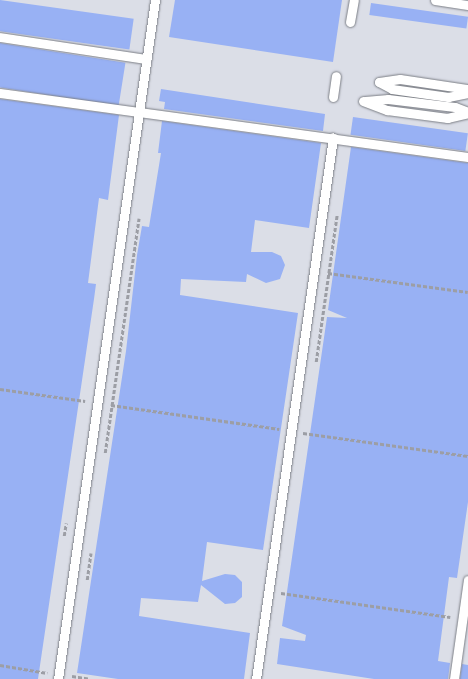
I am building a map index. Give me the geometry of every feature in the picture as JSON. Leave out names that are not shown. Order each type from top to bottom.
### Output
[{"type":"lane","points":[[58,679],[138,110],[155,0]]},
{"type":"lane","points":[[350,22],[354,0]]},
{"type":"lane","points":[[435,0],[468,5]]},
{"type":"lane","points":[[0,37],[146,59]]},
{"type":"lane","points":[[333,98],[336,76]]},
{"type":"lane","points":[[468,89],[400,80],[378,82],[392,89],[448,97],[468,93]]},
{"type":"lane","points":[[0,93],[138,110],[468,157]]},
{"type":"lane","points":[[363,101],[387,110],[446,118],[468,112]]},
{"type":"lane","points":[[256,679],[333,137]]},
{"type":"lane","points":[[454,679],[468,580]]},
{"type":"path","points":[[313,270],[468,292]]},
{"type":"path","points":[[0,389],[468,456]]},
{"type":"path","points":[[268,591],[462,619]]},
{"type":"building","points":[[0,0],[134,19],[129,49],[0,31]]},
{"type":"building","points":[[175,0],[342,0],[333,62],[169,37]]},
{"type":"building","points":[[371,3],[468,17],[466,29],[369,15]]},
{"type":"building","points":[[0,43],[125,63],[119,106],[0,88]]},
{"type":"building","points":[[161,89],[325,114],[323,131],[164,109],[165,102],[159,101]]},
{"type":"building","points":[[0,99],[119,115],[108,200],[99,198],[88,283],[96,284],[38,679],[0,679]]},
{"type":"building","points":[[353,117],[468,133],[465,151],[350,135]]},
{"type":"building","points":[[162,121],[321,143],[309,228],[255,220],[251,252],[272,252],[281,256],[285,265],[280,279],[266,283],[247,274],[246,282],[181,279],[180,295],[298,313],[263,550],[207,542],[202,581],[225,574],[235,575],[242,582],[242,597],[235,603],[225,604],[201,585],[198,602],[141,598],[139,616],[250,633],[244,679],[118,679],[77,673],[126,351],[137,255],[142,226],[149,227],[161,153],[158,153]]},
{"type":"building","points":[[351,147],[468,163],[468,502],[457,578],[449,577],[438,661],[450,663],[448,679],[374,679],[277,664],[280,638],[305,641],[306,635],[282,626],[327,317],[347,318],[328,310]]},
{"type":"building","points":[[462,664],[468,665],[468,679],[460,679]]}]
